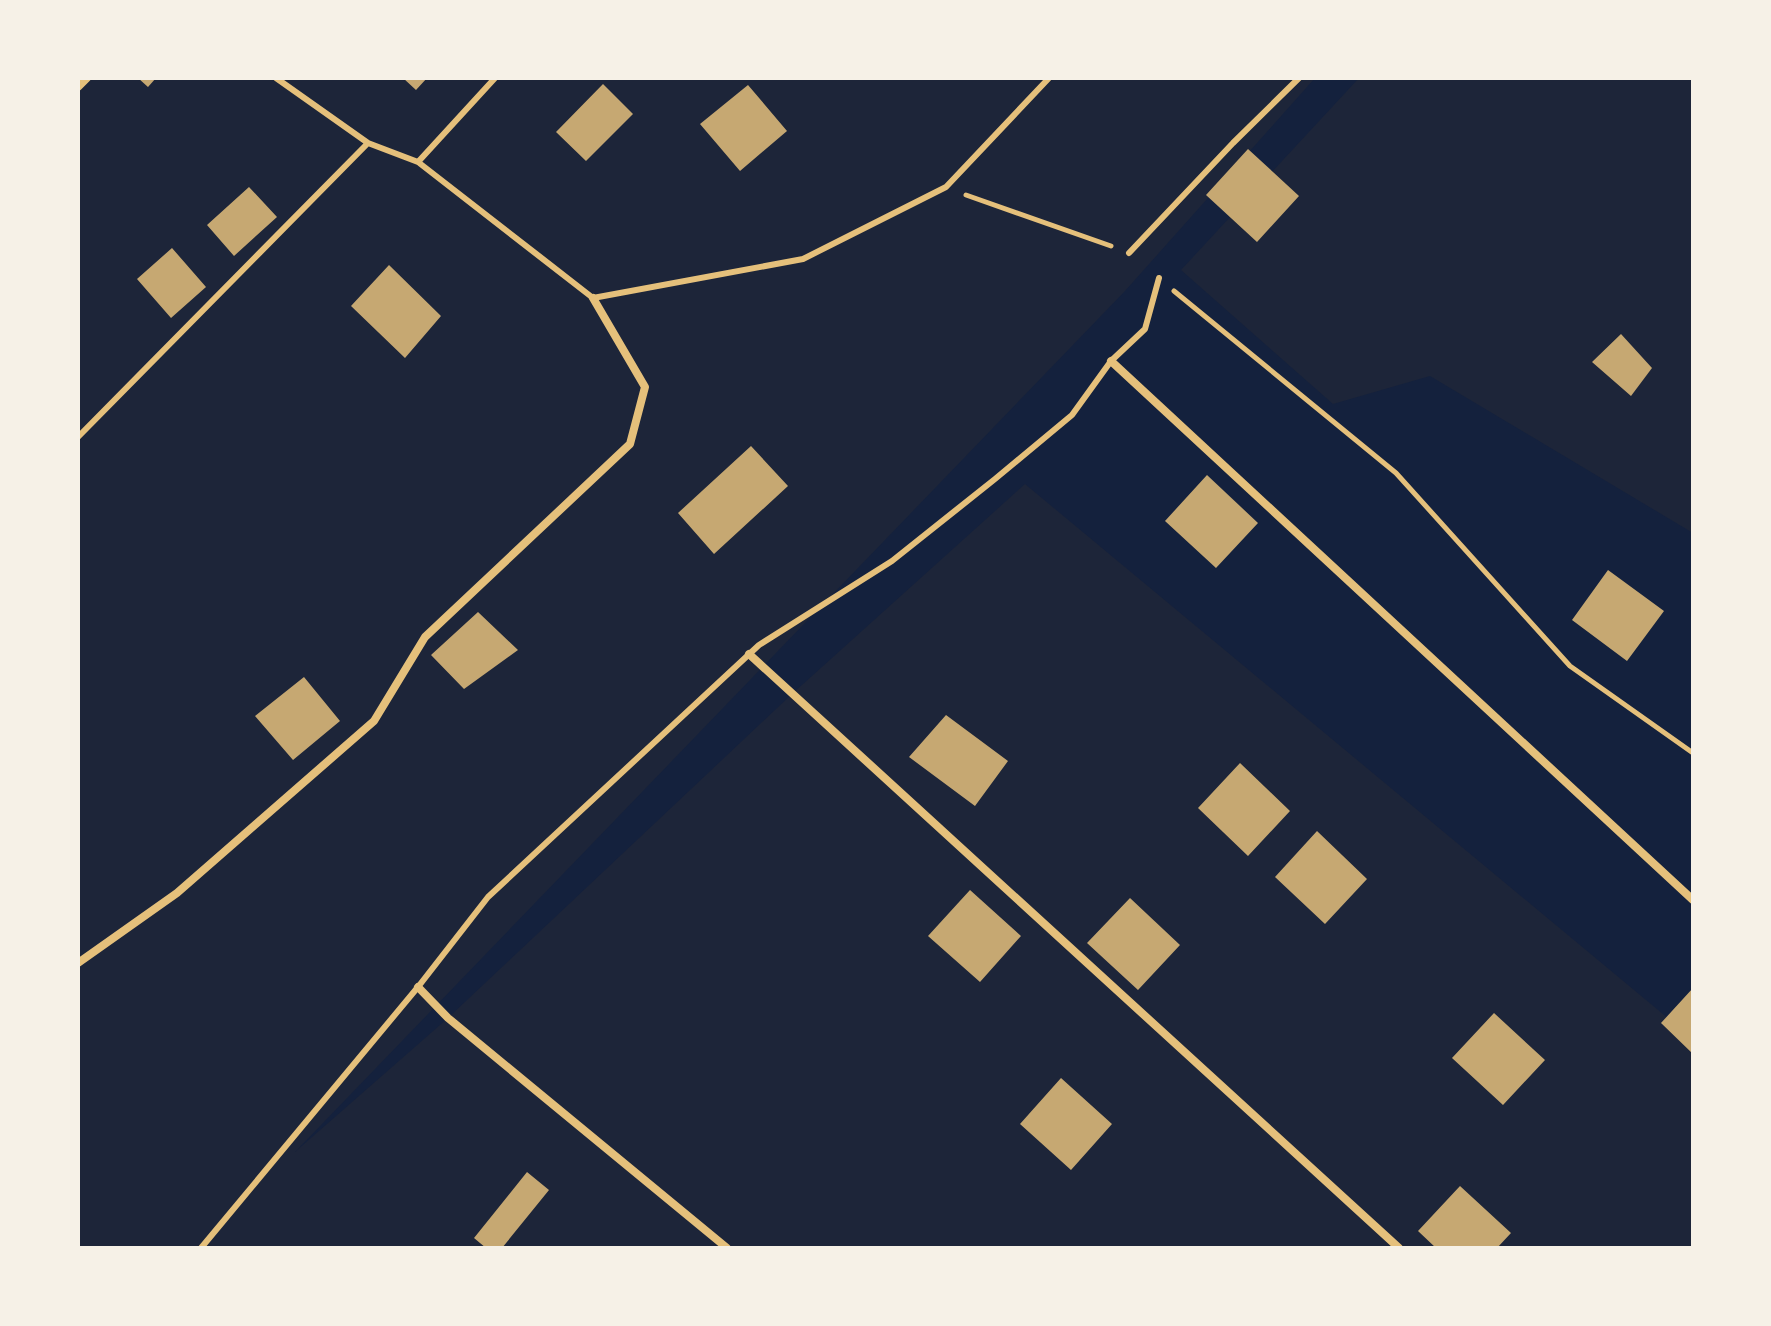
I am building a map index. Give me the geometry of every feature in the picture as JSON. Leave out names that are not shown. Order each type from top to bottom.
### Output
[{"type":"street","points":[[78,87],[87,78]]},
{"type":"street","points":[[78,963],[177,893],[374,721],[425,637],[630,444],[645,387],[593,298]]},
{"type":"street","points":[[1111,361],[1693,900]]},
{"type":"street","points":[[749,654],[1399,1248]]},
{"type":"street","points":[[418,987],[448,1018],[727,1248]]},
{"type":"lane","points":[[276,78],[368,143],[418,162],[593,298],[803,259],[946,187],[1049,78]]},
{"type":"lane","points":[[418,162],[495,78]]},
{"type":"lane","points":[[1129,253],[1299,78]]},
{"type":"lane","points":[[78,437],[368,143]]},
{"type":"lane","points":[[201,1248],[418,987],[488,897],[759,645],[892,561],[1072,415],[1111,361],[1145,329],[1159,278]]},
{"type":"path","points":[[946,187],[1129,253]]},
{"type":"path","points":[[1159,278],[1396,473],[1570,666],[1693,753]]},
{"type":"shaded area","points":[[78,78],[1315,78],[1125,291],[295,1152],[448,1018],[792,694],[1025,484],[1693,1039],[1693,1248],[78,1248]]},
{"type":"shaded area","points":[[1359,78],[1693,78],[1693,533],[1430,376],[1333,404],[1181,270]]},
{"type":"building","points":[[138,78],[156,78],[148,87]]},
{"type":"building","points":[[403,78],[427,78],[416,90]]},
{"type":"building","points":[[603,84],[633,114],[586,161],[556,132]]},
{"type":"building","points":[[748,85],[787,131],[740,171],[700,124]]},
{"type":"building","points":[[1248,149],[1299,196],[1257,242],[1206,195]]},
{"type":"building","points":[[249,187],[277,217],[234,256],[207,225]]},
{"type":"building","points":[[172,248],[206,287],[171,318],[137,279]]},
{"type":"building","points":[[389,265],[441,316],[405,358],[351,306]]},
{"type":"building","points":[[1621,334],[1652,368],[1631,396],[1592,362]]},
{"type":"building","points":[[751,446],[788,486],[714,554],[678,513]]},
{"type":"building","points":[[1207,475],[1258,523],[1216,568],[1165,521]]},
{"type":"building","points":[[1608,570],[1664,611],[1627,661],[1572,620]]},
{"type":"building","points":[[478,612],[518,650],[464,689],[431,655]]},
{"type":"building","points":[[304,677],[340,721],[293,760],[255,716]]},
{"type":"building","points":[[946,715],[1008,761],[975,806],[909,757]]},
{"type":"building","points":[[1240,763],[1290,811],[1248,856],[1198,808]]},
{"type":"building","points":[[1317,831],[1367,879],[1325,924],[1275,877]]},
{"type":"building","points":[[970,890],[1021,936],[980,982],[928,936]]},
{"type":"building","points":[[1130,898],[1180,945],[1138,990],[1087,943]]},
{"type":"building","points":[[1693,988],[1693,1054],[1661,1023]]},
{"type":"building","points":[[1494,1013],[1545,1060],[1503,1105],[1452,1058]]},
{"type":"building","points":[[1061,1078],[1112,1124],[1071,1170],[1020,1124]]},
{"type":"building","points":[[527,1172],[549,1190],[502,1248],[486,1248],[474,1238]]},
{"type":"building","points":[[1460,1186],[1511,1233],[1497,1248],[1436,1248],[1418,1231]]}]
